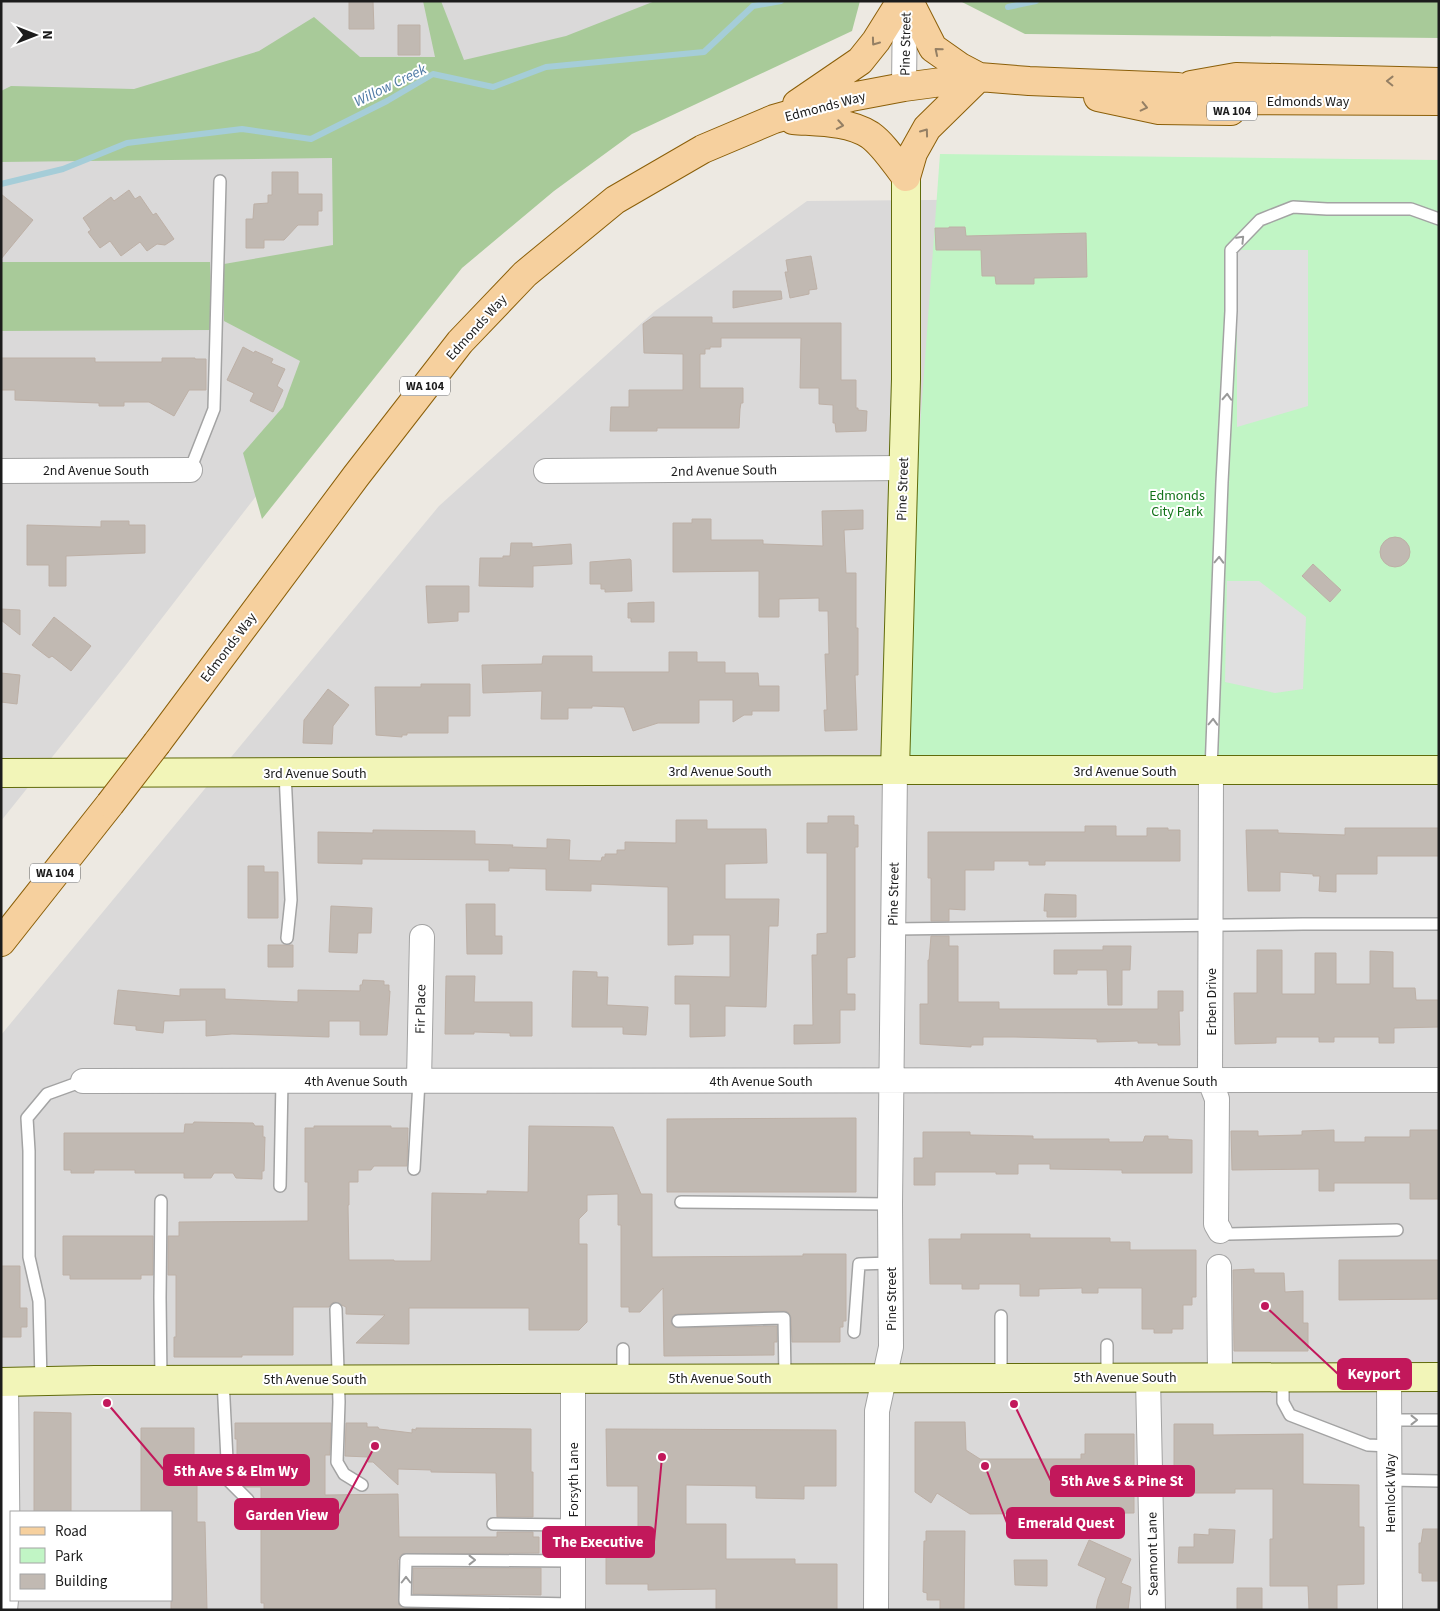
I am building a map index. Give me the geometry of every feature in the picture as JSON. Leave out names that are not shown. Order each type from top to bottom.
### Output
[{"type":"main road","points":[[774,119],[860,61],[876,41],[901,1]]},
{"type":"main road","points":[[906,177],[913,152],[924,133],[938,116],[979,76],[960,67],[932,48],[907,1]]},
{"type":"main road","name":"Edmonds Way","points":[[1,942],[157,743],[350,484],[460,342],[525,274],[615,200],[703,149],[774,119],[851,97],[979,76],[1028,81],[1178,87],[1234,100],[1439,101]]},
{"type":"main road","name":"Edmonds Way","points":[[1178,87],[1236,77],[1439,82]]},
{"type":"main road","name":"WA 104","points":[[1028,81],[1159,110],[1439,112]]},
{"type":"main road","points":[[774,119],[844,124],[869,135],[886,151],[906,177]]},
{"type":"street","name":"Pine Street","points":[[904,87],[907,1]]},
{"type":"street","name":"Pine Street","points":[[876,1610],[878,1411],[891,1347],[890,1080],[895,770],[906,379],[906,177]]},
{"type":"street","name":"2nd Avenue South","points":[[546,471],[903,468]]},
{"type":"street","name":"2nd Avenue South","points":[[1,471],[190,470]]},
{"type":"street","name":"3rd Avenue South","points":[[1,773],[1439,770]]},
{"type":"street","name":"Erben Drive","points":[[1212,771],[1210,1080],[1217,1099],[1216,1224],[1220,1231]]},
{"type":"street","name":"Fir Place","points":[[418,1081],[422,937]]},
{"type":"street","name":"4th Avenue South","points":[[82,1081],[1439,1080]]},
{"type":"street","points":[[1219,1267],[1220,1377]]},
{"type":"street","name":"Hemlock Way","points":[[1389,1377],[1390,1610]]},
{"type":"street","name":"5th Avenue South","points":[[4,1382],[1439,1377]]},
{"type":"street","name":"Seamont Lane","points":[[1148,1378],[1153,1610]]},
{"type":"street","name":"Forsyth Lane","points":[[573,1379],[573,1607]]},
{"type":"street","points":[[4,1382],[8,1581],[4,1610]]},
{"type":"lane","points":[[190,470],[214,409],[220,181]]},
{"type":"lane","points":[[1212,771],[1222,482],[1231,311],[1231,250],[1260,220],[1293,207],[1411,209],[1439,219]]},
{"type":"lane","points":[[285,773],[291,900],[287,938]]},
{"type":"lane","points":[[893,929],[1439,924]]},
{"type":"lane","points":[[41,1382],[38,1302],[29,1257],[29,1151],[27,1118],[47,1094],[82,1081]]},
{"type":"lane","points":[[280,1186],[282,1081]]},
{"type":"lane","points":[[414,1169],[418,1081]]},
{"type":"lane","points":[[161,1201],[161,1380]]},
{"type":"lane","points":[[681,1202],[890,1204]]},
{"type":"lane","points":[[1220,1231],[1229,1234],[1397,1230]]},
{"type":"lane","points":[[854,1332],[859,1264],[891,1263]]},
{"type":"lane","points":[[336,1309],[339,1380],[337,1462],[344,1474],[362,1485]]},
{"type":"lane","points":[[1001,1316],[1001,1378]]},
{"type":"lane","points":[[678,1321],[784,1318],[785,1378]]},
{"type":"lane","points":[[1107,1345],[1107,1378]]},
{"type":"lane","points":[[623,1349],[623,1379]]},
{"type":"lane","points":[[1283,1377],[1283,1402],[1290,1415],[1368,1445],[1389,1446]]},
{"type":"lane","points":[[223,1380],[228,1480],[248,1500]]},
{"type":"lane","points":[[1390,1420],[1439,1420]]},
{"type":"lane","points":[[1390,1480],[1439,1481]]},
{"type":"lane","points":[[493,1524],[573,1525]]},
{"type":"lane","points":[[572,1561],[406,1560],[406,1601],[573,1607]]},
{"type":"shaded area","points":[[1,1],[746,1],[388,325],[125,666],[1,821]]},
{"type":"shaded area","points":[[1439,196],[1439,1610],[1,1610],[1,1035],[439,506],[655,311],[807,201]]},
{"type":"shaded area","points":[[1237,250],[1308,250],[1308,406],[1237,427]]},
{"type":"shaded area","points":[[1227,581],[1259,581],[1306,617],[1303,689],[1275,693],[1225,682]]},
{"type":"green space","points":[[423,1],[441,1],[464,60],[566,36],[655,1],[860,1],[852,31],[632,134],[554,191],[462,268],[262,519],[243,453],[283,407],[300,361],[224,321],[224,264],[333,245],[332,158],[1,162],[1,91],[11,86],[134,89],[259,51],[314,17],[360,57],[435,57]]},
{"type":"green space","points":[[960,1],[1439,1],[1439,38],[1025,34]]},
{"type":"green space","name":"Edmonds City Park","points":[[940,154],[1439,160],[1439,769],[895,770]]},
{"type":"green space","points":[[1,262],[210,262],[212,330],[1,331]]},
{"type":"building","points":[[349,1],[373,1],[374,29],[349,29]]},
{"type":"building","points":[[398,25],[420,25],[420,55],[398,55]]},
{"type":"building","points":[[272,172],[298,172],[298,194],[322,194],[322,211],[318,211],[318,225],[298,225],[284,240],[264,240],[264,248],[246,248],[246,219],[253,219],[254,204],[268,203],[268,195],[272,195]]},
{"type":"building","points":[[129,190],[135,199],[140,196],[153,215],[156,213],[174,239],[165,245],[157,244],[147,251],[140,242],[121,256],[110,241],[100,248],[88,232],[91,230],[83,218],[111,197],[114,201]]},
{"type":"building","points":[[1,194],[33,220],[1,259]]},
{"type":"building","points":[[965,227],[966,236],[1086,233],[1087,277],[1034,278],[1034,284],[996,284],[995,276],[982,276],[981,250],[936,250],[935,228]]},
{"type":"building","points":[[811,256],[817,289],[809,290],[809,294],[790,298],[785,272],[788,272],[786,260]]},
{"type":"building","points":[[733,291],[781,291],[782,299],[733,308]]},
{"type":"building","points":[[653,317],[712,317],[712,323],[841,323],[841,380],[856,380],[856,408],[867,411],[866,431],[836,432],[835,423],[833,423],[833,405],[819,404],[819,388],[800,388],[801,338],[721,338],[721,347],[710,347],[710,349],[705,349],[705,354],[700,354],[700,388],[743,388],[739,428],[657,428],[657,431],[610,431],[611,407],[629,407],[629,390],[683,390],[683,354],[644,353],[643,324]]},
{"type":"building","points":[[243,347],[273,359],[271,363],[285,369],[277,386],[283,390],[273,412],[250,401],[254,393],[227,380]]},
{"type":"building","points":[[1,358],[95,358],[95,362],[162,362],[162,358],[206,359],[206,390],[189,390],[174,416],[149,402],[124,402],[124,406],[99,406],[99,403],[15,400],[15,390],[1,390]]},
{"type":"building","points":[[863,510],[863,529],[844,530],[846,573],[856,573],[858,675],[855,675],[857,730],[825,731],[824,710],[827,710],[825,654],[829,654],[828,611],[819,611],[819,598],[779,599],[779,617],[759,617],[759,571],[673,572],[673,523],[692,523],[692,519],[711,519],[711,540],[763,540],[763,544],[823,546],[822,511]]},
{"type":"building","points":[[101,521],[129,521],[129,525],[145,525],[145,553],[66,556],[66,586],[49,586],[49,565],[27,565],[27,525],[101,527]]},
{"type":"building","points":[[1395,537],[1406,541],[1410,552],[1406,563],[1395,567],[1384,563],[1380,552],[1384,541]]},
{"type":"building","points":[[511,543],[532,543],[532,547],[571,544],[572,564],[533,566],[533,587],[479,586],[480,558],[503,558],[503,556],[510,556]]},
{"type":"building","points":[[630,559],[632,591],[605,592],[605,589],[601,589],[601,584],[590,584],[590,562]]},
{"type":"building","points":[[1313,564],[1341,590],[1330,602],[1302,576]]},
{"type":"building","points":[[426,586],[469,586],[469,612],[458,612],[458,621],[428,623]]},
{"type":"building","points":[[654,602],[654,622],[631,622],[631,618],[628,618],[628,603]]},
{"type":"building","points":[[1,609],[20,610],[20,635],[1,620]]},
{"type":"building","points":[[54,617],[91,646],[71,671],[52,656],[49,658],[32,645]]},
{"type":"building","points":[[669,652],[697,652],[697,662],[725,662],[725,673],[758,673],[759,686],[779,686],[779,711],[752,711],[752,715],[744,715],[733,722],[733,700],[699,700],[699,723],[658,723],[633,731],[624,707],[592,706],[592,708],[568,708],[568,719],[541,719],[542,691],[483,693],[482,665],[542,664],[543,656],[592,656],[592,672],[669,672]]},
{"type":"building","points":[[1,673],[20,675],[17,704],[1,702]]},
{"type":"building","points":[[421,684],[470,684],[470,716],[448,716],[448,733],[407,733],[407,735],[402,735],[402,737],[376,735],[375,687],[421,687]]},
{"type":"building","points":[[328,689],[349,705],[333,726],[332,744],[303,743],[304,720]]},
{"type":"building","points":[[828,816],[854,816],[854,825],[858,825],[858,847],[855,847],[855,957],[847,958],[847,994],[855,994],[855,1010],[840,1010],[840,1043],[794,1044],[794,1025],[813,1025],[812,955],[817,955],[817,934],[827,933],[827,853],[807,853],[807,823],[828,823]]},
{"type":"building","points":[[676,820],[707,820],[707,829],[766,829],[767,863],[725,864],[725,899],[779,899],[778,926],[769,926],[766,1007],[725,1006],[725,1036],[690,1037],[690,1004],[675,1004],[675,976],[730,977],[730,935],[693,935],[693,944],[668,945],[668,887],[591,884],[591,891],[546,890],[546,869],[509,868],[509,871],[489,871],[489,860],[362,859],[362,864],[318,863],[318,832],[373,833],[373,830],[475,831],[475,844],[513,845],[512,847],[547,848],[547,839],[570,840],[569,860],[601,861],[605,854],[617,854],[617,850],[625,850],[625,842],[676,843]]},
{"type":"building","points":[[1085,826],[1116,826],[1116,836],[1147,836],[1147,828],[1180,830],[1180,861],[1045,861],[1045,865],[1029,865],[1029,861],[994,861],[994,870],[965,870],[965,910],[949,909],[949,921],[931,921],[931,878],[928,878],[928,832],[1085,832]]},
{"type":"building","points":[[1345,828],[1439,828],[1439,856],[1377,856],[1377,874],[1336,874],[1336,892],[1319,891],[1320,876],[1280,872],[1280,891],[1248,891],[1246,830],[1278,830],[1278,833],[1345,835]]},
{"type":"building","points":[[248,866],[264,866],[264,872],[278,872],[278,918],[248,918]]},
{"type":"building","points":[[1045,894],[1076,895],[1076,917],[1047,917],[1047,911],[1044,911]]},
{"type":"building","points":[[466,904],[495,904],[495,936],[502,936],[502,954],[467,954]]},
{"type":"building","points":[[331,906],[372,908],[371,933],[358,933],[357,953],[329,952]]},
{"type":"building","points":[[931,936],[949,936],[949,946],[958,946],[958,1002],[999,1002],[999,1009],[1158,1009],[1158,991],[1183,991],[1183,1011],[1179,1011],[1180,1045],[1158,1045],[1158,1043],[1138,1043],[1138,1041],[1097,1042],[1097,1039],[1014,1037],[983,1037],[983,1045],[971,1045],[971,1047],[920,1044],[920,1004],[928,1004],[928,960]]},
{"type":"building","points":[[268,945],[293,945],[293,967],[268,967]]},
{"type":"building","points":[[1103,946],[1131,946],[1130,970],[1122,970],[1122,1005],[1108,1005],[1107,970],[1077,970],[1077,974],[1054,974],[1054,950],[1103,950]]},
{"type":"building","points":[[1257,950],[1282,950],[1282,994],[1315,994],[1315,953],[1336,953],[1336,984],[1370,984],[1370,951],[1393,952],[1393,988],[1415,988],[1416,1000],[1439,1000],[1439,1027],[1394,1028],[1394,1043],[1379,1043],[1379,1037],[1334,1037],[1334,1042],[1319,1042],[1319,1037],[1276,1037],[1276,1043],[1235,1044],[1234,993],[1257,993]]},
{"type":"building","points":[[573,971],[597,972],[597,977],[608,977],[607,1005],[648,1007],[646,1035],[623,1034],[623,1027],[572,1027]]},
{"type":"building","points":[[446,976],[475,976],[474,1002],[532,1002],[532,1036],[510,1036],[510,1033],[474,1032],[474,1034],[445,1034]]},
{"type":"building","points":[[363,980],[384,981],[384,985],[389,985],[387,1035],[360,1035],[360,1021],[329,1021],[329,1037],[232,1034],[206,1036],[206,1020],[164,1021],[163,1033],[136,1030],[136,1026],[114,1024],[118,990],[180,996],[180,989],[225,989],[225,999],[298,1002],[298,990],[360,991],[360,985],[362,985]]},
{"type":"building","points":[[856,1118],[856,1192],[667,1192],[667,1119]]},
{"type":"building","points":[[194,1122],[253,1123],[255,1126],[263,1126],[263,1137],[265,1137],[262,1179],[236,1178],[233,1173],[214,1173],[211,1178],[184,1178],[184,1173],[135,1173],[135,1170],[94,1170],[94,1173],[71,1173],[71,1170],[64,1170],[64,1133],[184,1133],[185,1124],[193,1124]]},
{"type":"building","points":[[314,1126],[391,1126],[391,1128],[408,1128],[407,1166],[374,1166],[371,1170],[358,1170],[358,1182],[349,1182],[349,1260],[394,1261],[431,1261],[432,1193],[487,1194],[487,1191],[528,1192],[529,1126],[613,1127],[641,1194],[652,1194],[652,1257],[846,1254],[846,1321],[843,1321],[843,1327],[840,1327],[840,1342],[792,1342],[791,1317],[788,1312],[784,1311],[678,1314],[674,1315],[671,1321],[672,1325],[678,1328],[777,1326],[777,1342],[774,1342],[774,1355],[664,1356],[663,1288],[640,1312],[629,1312],[629,1307],[621,1307],[621,1225],[618,1225],[618,1194],[587,1195],[587,1211],[579,1219],[579,1244],[587,1244],[587,1322],[579,1330],[529,1330],[529,1308],[409,1308],[409,1344],[356,1343],[385,1315],[346,1314],[346,1307],[335,1302],[329,1307],[293,1307],[293,1355],[174,1357],[174,1337],[176,1337],[176,1275],[168,1275],[168,1236],[179,1236],[179,1222],[308,1221],[308,1182],[305,1182],[305,1128],[314,1128]]},
{"type":"building","points":[[1334,1130],[1334,1142],[1365,1142],[1365,1137],[1410,1137],[1410,1130],[1439,1130],[1439,1199],[1410,1199],[1410,1183],[1334,1183],[1334,1191],[1319,1191],[1319,1169],[1232,1170],[1231,1131],[1258,1131],[1258,1136],[1302,1135],[1302,1131]]},
{"type":"building","points":[[923,1132],[970,1132],[970,1135],[1033,1136],[1033,1139],[1109,1139],[1109,1142],[1143,1142],[1145,1136],[1168,1136],[1168,1139],[1192,1140],[1192,1173],[1122,1173],[1122,1170],[1050,1169],[1050,1164],[1018,1164],[1018,1174],[935,1172],[935,1185],[914,1185],[914,1158],[923,1158]]},
{"type":"building","points":[[961,1234],[1030,1234],[1030,1238],[1110,1238],[1110,1242],[1130,1242],[1130,1250],[1196,1250],[1196,1297],[1192,1297],[1192,1305],[1183,1305],[1183,1329],[1172,1329],[1172,1333],[1154,1333],[1154,1329],[1142,1329],[1142,1288],[1098,1288],[1098,1293],[1082,1293],[1082,1288],[1039,1289],[1039,1296],[1020,1296],[1020,1284],[979,1284],[979,1289],[962,1289],[962,1284],[930,1284],[929,1239],[961,1239]]},
{"type":"building","points":[[63,1236],[153,1236],[153,1275],[141,1275],[141,1279],[70,1279],[70,1275],[63,1275]]},
{"type":"building","points":[[1339,1260],[1439,1260],[1439,1299],[1339,1300]]},
{"type":"building","points":[[1,1266],[20,1266],[20,1308],[27,1308],[27,1327],[21,1327],[21,1337],[1,1337]]},
{"type":"building","points":[[1254,1269],[1254,1273],[1284,1273],[1285,1292],[1303,1291],[1303,1323],[1308,1323],[1308,1351],[1234,1351],[1233,1270]]},
{"type":"building","points":[[34,1412],[71,1413],[71,1511],[34,1511]]},
{"type":"building","points":[[915,1422],[965,1422],[966,1450],[980,1459],[1081,1459],[1081,1454],[1085,1454],[1085,1434],[1134,1434],[1134,1513],[970,1514],[937,1493],[931,1503],[915,1492]]},
{"type":"building","points":[[235,1423],[331,1423],[330,1455],[325,1455],[325,1495],[398,1494],[399,1537],[497,1537],[497,1532],[533,1532],[533,1537],[539,1537],[539,1553],[402,1554],[398,1560],[399,1605],[405,1608],[436,1610],[264,1610],[264,1603],[261,1603],[261,1487],[245,1487],[241,1482],[241,1474],[237,1474]]},
{"type":"building","points":[[346,1423],[367,1423],[367,1427],[412,1433],[412,1429],[416,1430],[416,1428],[531,1429],[533,1517],[497,1517],[496,1473],[431,1472],[431,1470],[398,1469],[398,1485],[373,1462],[368,1462],[368,1457],[345,1456]]},
{"type":"building","points":[[1174,1424],[1213,1424],[1213,1435],[1303,1434],[1303,1484],[1359,1485],[1359,1527],[1364,1527],[1364,1584],[1337,1585],[1337,1610],[1309,1610],[1308,1586],[1270,1586],[1270,1539],[1273,1539],[1273,1489],[1235,1489],[1235,1493],[1192,1493],[1192,1490],[1174,1490]]},
{"type":"building","points":[[141,1428],[194,1428],[194,1474],[197,1474],[197,1522],[205,1522],[207,1610],[171,1610],[172,1511],[141,1511]]},
{"type":"building","points":[[606,1429],[836,1430],[836,1486],[804,1486],[804,1499],[756,1498],[756,1486],[686,1485],[686,1524],[726,1524],[726,1559],[795,1559],[795,1564],[837,1564],[837,1610],[716,1610],[716,1589],[648,1590],[648,1584],[606,1584],[606,1527],[638,1527],[638,1486],[607,1486]]},
{"type":"building","points":[[1209,1529],[1235,1530],[1233,1563],[1178,1563],[1179,1547],[1194,1547],[1194,1534],[1209,1535]]},
{"type":"building","points":[[1423,1529],[1439,1529],[1439,1581],[1422,1581],[1422,1573],[1419,1573],[1419,1543],[1421,1543]]},
{"type":"building","points":[[926,1531],[965,1531],[964,1610],[940,1610],[940,1600],[927,1600],[927,1593],[923,1592],[924,1541],[926,1541]]},
{"type":"building","points":[[1089,1540],[1131,1559],[1121,1583],[1131,1587],[1128,1610],[1096,1610],[1106,1578],[1078,1565]]},
{"type":"building","points":[[1014,1560],[1047,1560],[1047,1586],[1015,1585]]},
{"type":"building","points":[[413,1568],[541,1568],[541,1595],[413,1594]]},
{"type":"building","points":[[1237,1588],[1262,1588],[1262,1610],[1237,1610]]},
{"type":"waterway","name":"Willow Creek","points":[[1,184],[63,169],[127,143],[242,129],[311,139],[387,101],[433,74],[493,87],[546,67],[704,52],[753,6],[781,1]]},
{"type":"waterway","name":"Willow Creek","points":[[1008,7],[1036,1]]},
{"type":"place","name":"Keyport","points":[[1265,1306]]},
{"type":"place","name":"5th Ave S & Elm Wy","points":[[107,1403]]},
{"type":"place","name":"5th Ave S & Pine St","points":[[1014,1404]]},
{"type":"place","name":"Garden View","points":[[375,1446]]},
{"type":"place","name":"The Executive","points":[[662,1457]]},
{"type":"place","name":"Emerald Quest","points":[[985,1466]]}]
